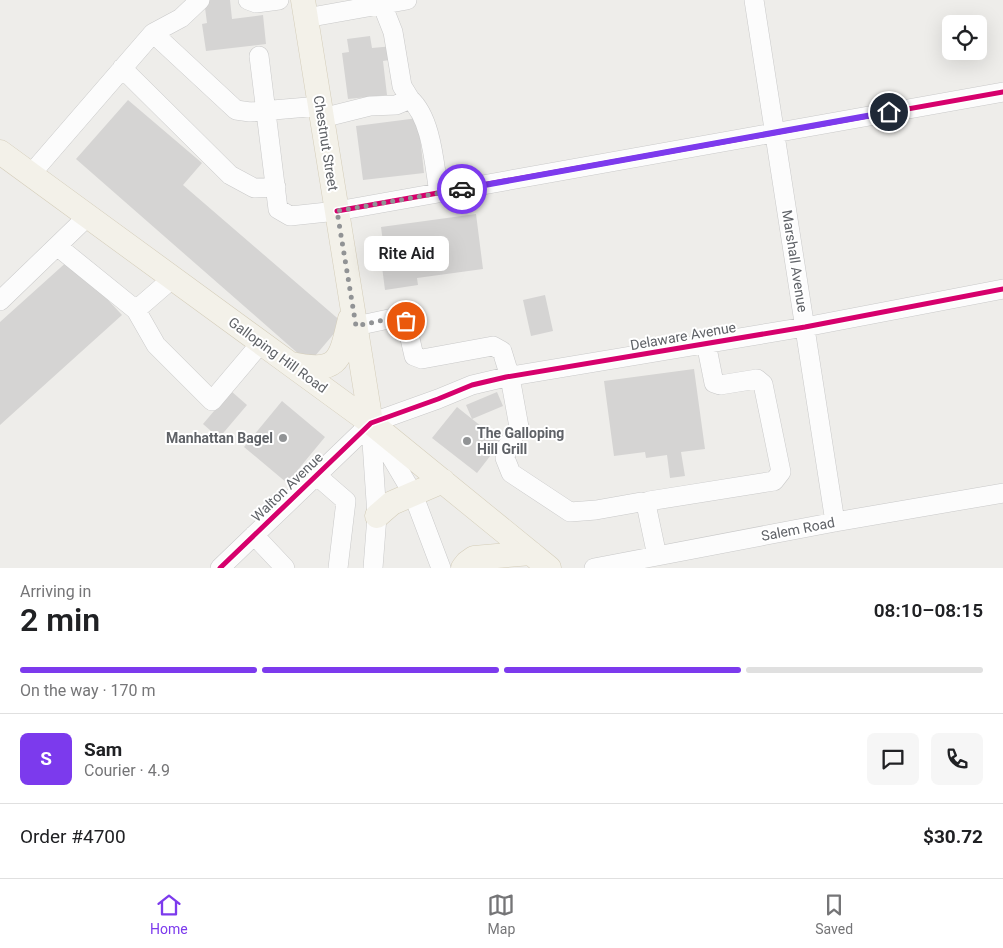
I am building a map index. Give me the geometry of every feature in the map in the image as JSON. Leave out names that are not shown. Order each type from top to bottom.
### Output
[{"type":"main road","name":"Chestnut Street","points":[[305,9],[371,423]]},
{"type":"main road","name":"Galloping Hill Road","points":[[0,152],[371,423],[549,568]]},
{"type":"main road","points":[[290,364],[320,368],[335,362],[343,349],[354,316]]},
{"type":"main road","points":[[377,516],[392,503],[443,482]]},
{"type":"main road","points":[[463,568],[474,558],[531,553]]},
{"type":"street","points":[[30,174],[153,33],[181,18],[200,0]]},
{"type":"street","points":[[248,0],[256,3],[279,0]]},
{"type":"street","points":[[305,9],[382,4],[407,0]]},
{"type":"street","name":"Marshall Avenue","points":[[754,0],[835,522]]},
{"type":"street","points":[[382,4],[393,32],[402,86],[417,105],[426,126],[439,193]]},
{"type":"street","points":[[153,33],[236,110],[250,112],[321,112],[396,105],[410,98]]},
{"type":"street","points":[[258,56],[278,209],[290,216],[337,211],[1003,92]]},
{"type":"street","points":[[122,68],[230,175],[254,188],[276,187]]},
{"type":"street","points":[[0,301],[88,216]]},
{"type":"street","points":[[57,246],[136,310],[156,345],[212,401],[261,342]]},
{"type":"street","points":[[136,310],[173,278]]},
{"type":"street","name":"Delaware Avenue","points":[[371,423],[472,385],[805,327],[1003,288]]},
{"type":"street","points":[[354,316],[398,317],[406,321],[414,356],[422,360],[493,346],[502,351],[510,377],[519,427],[507,447],[506,458],[511,473],[570,512],[596,510],[641,502],[646,504],[774,481],[781,472],[763,384],[757,380],[720,385],[714,383],[706,343]]},
{"type":"street","points":[[371,423],[377,516],[373,568]]},
{"type":"street","name":"Walton Avenue","points":[[222,567],[371,423]]},
{"type":"street","name":"Chestnut Street","points":[[371,423],[414,494],[441,568]]},
{"type":"street","points":[[316,475],[346,501]]},
{"type":"street","points":[[338,568],[346,501],[374,481]]},
{"type":"street","name":"Salem Road","points":[[594,568],[835,522],[1003,493]]},
{"type":"street","points":[[646,504],[657,556]]},
{"type":"street","points":[[254,535],[285,568]]},
{"type":"building","points":[[204,0],[230,0],[232,19],[263,15],[266,44],[206,51],[202,24],[207,23]]},
{"type":"building","points":[[370,36],[372,48],[394,46],[396,59],[383,61],[387,95],[348,99],[342,53],[349,52],[347,39]]},
{"type":"building","points":[[128,100],[202,163],[183,185],[343,323],[309,363],[76,159]]},
{"type":"building","points":[[418,118],[424,173],[363,180],[356,126]]},
{"type":"building","points":[[476,214],[483,269],[417,278],[418,285],[385,290],[381,259],[385,258],[381,227]]},
{"type":"building","points":[[70,259],[122,315],[0,425],[0,322]]},
{"type":"building","points":[[545,295],[553,331],[531,336],[523,300]]},
{"type":"building","points":[[694,369],[705,449],[681,452],[685,476],[670,478],[667,455],[646,458],[645,452],[614,456],[604,381]]},
{"type":"building","points":[[231,391],[247,405],[219,438],[203,424]]},
{"type":"building","points":[[497,392],[503,406],[472,419],[466,405]]},
{"type":"building","points":[[282,401],[325,437],[287,483],[244,447]]},
{"type":"building","points":[[457,407],[501,442],[477,473],[432,438]]},
{"type":"cycle path","points":[[337,211],[1003,92]]},
{"type":"cycle path","points":[[220,568],[371,423],[472,385],[506,377],[805,327],[1003,289]]},
{"type":"way so far","points":[[406,321],[398,317],[356,326],[337,211],[462,189]]},
{"type":"place","name":"Rite Aid","points":[[406,321]]},
{"type":"place","name":"Manhattan Bagel","points":[[283,438]]},
{"type":"place","name":"The Galloping Hill Grill","points":[[467,441]]},
{"type":"route","points":[[462,189],[889,112]]}]
